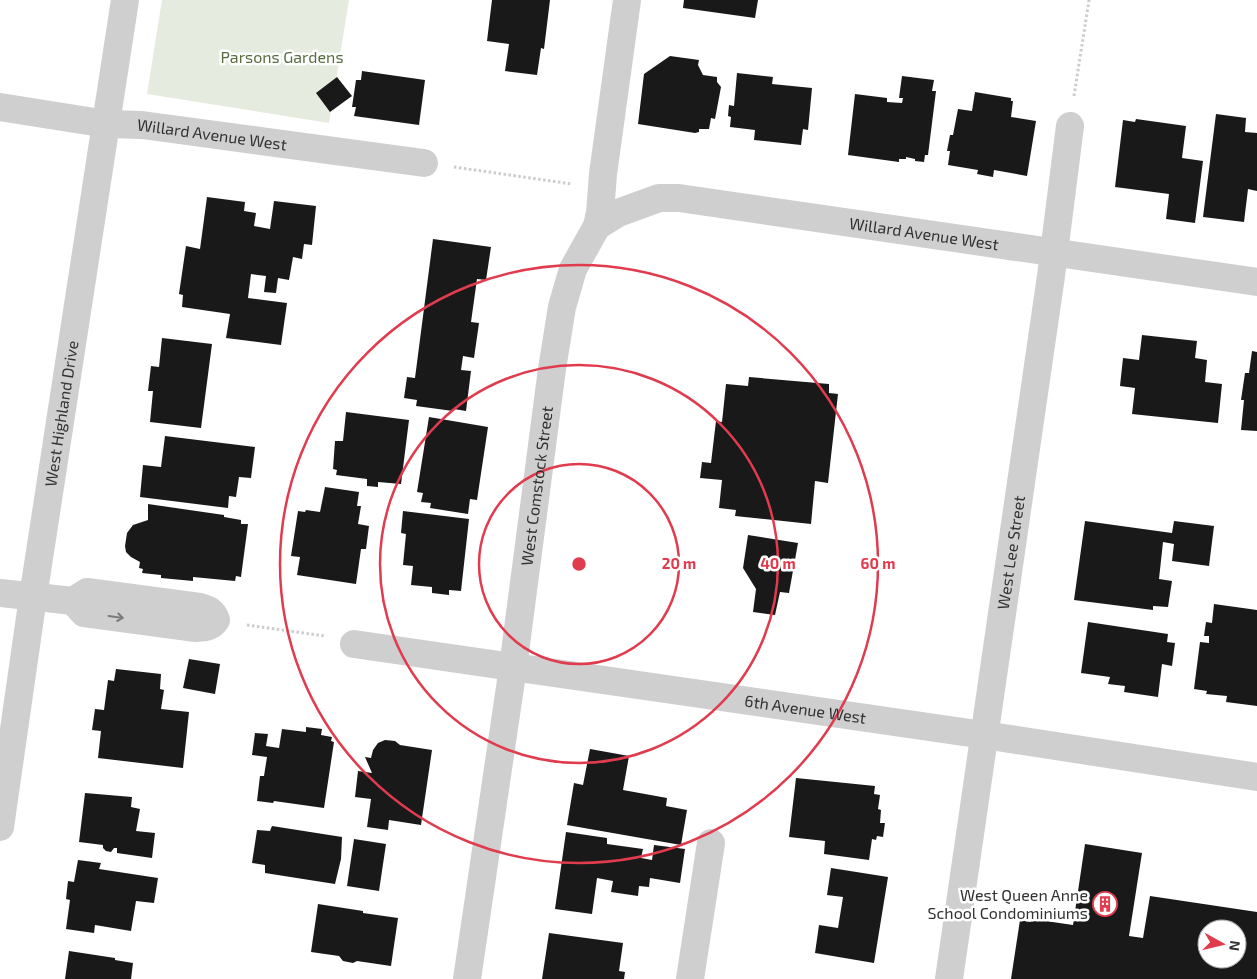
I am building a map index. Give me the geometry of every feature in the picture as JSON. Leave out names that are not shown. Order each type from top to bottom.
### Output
[{"type":"street","name":"West Highland Drive","points":[[0,827],[33,597],[125,0]]},
{"type":"street","name":"West Comstock Street","points":[[467,979],[513,668],[562,307],[573,269],[597,226],[600,213],[603,174],[626,0]]},
{"type":"street","name":"Willard Avenue West","points":[[0,107],[107,124],[142,125],[435,165]]},
{"type":"street","name":"West Lee Street","points":[[949,979],[1054,253],[1072,113]]},
{"type":"street","name":"Willard Avenue West","points":[[597,226],[618,213],[659,198],[680,198],[1257,282]]},
{"type":"street","points":[[0,593],[73,601]]},
{"type":"street","name":"6th Avenue West","points":[[354,644],[984,735],[1257,777]]},
{"type":"street","points":[[690,979],[711,844]]},
{"type":"path","points":[[1072,113],[1088,0]]},
{"type":"path","points":[[435,165],[576,184]]},
{"type":"path","points":[[241,624],[327,637]]},
{"type":"green space","name":"Parsons Gardens","points":[[162,0],[349,0],[329,123],[147,94]]},
{"type":"building","points":[[492,0],[550,0],[544,49],[541,48],[537,75],[505,71],[509,44],[487,41]]},
{"type":"building","points":[[684,0],[758,0],[755,18],[683,8]]},
{"type":"building","points":[[670,56],[699,60],[698,65],[703,75],[717,77],[717,82],[721,87],[715,119],[711,118],[709,129],[699,129],[699,132],[695,133],[638,124],[644,74]]},
{"type":"building","points":[[362,71],[425,80],[419,125],[354,116],[356,107],[352,107],[356,80],[361,80]]},
{"type":"building","points":[[737,73],[773,77],[772,84],[812,88],[808,130],[803,129],[801,145],[754,140],[755,130],[730,127],[729,105],[734,106]]},
{"type":"building","points":[[902,76],[934,80],[932,91],[936,91],[928,155],[925,155],[924,162],[906,157],[906,159],[899,159],[899,162],[848,155],[855,94],[887,98],[887,102],[902,103],[903,98],[899,98]]},
{"type":"building","points":[[337,77],[352,96],[330,112],[316,93]]},
{"type":"building","points":[[975,92],[1011,98],[1011,101],[1013,101],[1011,117],[1036,121],[1027,176],[994,170],[993,177],[977,174],[978,170],[948,165],[950,151],[947,151],[950,135],[953,135],[958,109],[972,111]]},
{"type":"building","points":[[1216,114],[1246,118],[1245,132],[1257,133],[1257,191],[1248,189],[1244,222],[1203,217]]},
{"type":"building","points":[[1136,119],[1186,126],[1182,158],[1203,161],[1195,223],[1166,219],[1169,194],[1115,187],[1123,120],[1135,122]]},
{"type":"building","points":[[207,197],[245,202],[244,211],[256,213],[254,226],[270,229],[274,201],[316,206],[312,245],[304,244],[302,259],[293,257],[289,280],[278,278],[276,293],[264,292],[266,276],[251,274],[248,298],[287,303],[281,345],[226,338],[230,314],[182,307],[183,295],[179,294],[186,246],[200,249]]},
{"type":"building","points":[[433,239],[491,247],[486,280],[477,279],[471,322],[479,323],[474,358],[463,356],[461,370],[471,371],[466,411],[416,406],[417,400],[404,398],[407,377],[415,378]]},
{"type":"building","points":[[1142,335],[1197,341],[1195,358],[1207,360],[1205,382],[1222,384],[1218,423],[1132,414],[1135,388],[1120,386],[1123,358],[1139,360]]},
{"type":"building","points":[[162,338],[212,344],[201,428],[150,422],[153,391],[148,391],[151,366],[159,367]]},
{"type":"building","points":[[1252,351],[1257,352],[1257,431],[1241,430],[1244,400],[1241,400],[1245,373],[1249,373]]},
{"type":"building","points":[[749,377],[829,384],[829,393],[838,394],[828,483],[815,481],[811,524],[735,516],[736,510],[719,508],[722,480],[700,478],[702,462],[711,463],[716,421],[722,422],[726,384],[748,386]]},
{"type":"building","points":[[346,412],[409,420],[401,484],[378,482],[378,487],[367,486],[367,479],[336,475],[337,470],[333,469],[335,441],[343,441]]},
{"type":"building","points":[[429,417],[488,427],[477,500],[470,499],[468,514],[430,508],[431,503],[421,502],[423,493],[417,492]]},
{"type":"building","points":[[165,436],[255,447],[251,478],[239,477],[236,497],[229,496],[228,508],[140,497],[143,465],[161,467]]},
{"type":"building","points":[[325,487],[359,492],[357,506],[361,506],[358,524],[369,526],[366,549],[361,549],[356,584],[297,575],[300,557],[291,556],[298,511],[320,512]]},
{"type":"building","points":[[148,504],[224,515],[224,517],[241,520],[241,524],[248,524],[241,577],[236,576],[235,581],[193,577],[193,581],[161,578],[161,575],[142,573],[143,569],[139,568],[140,562],[126,552],[125,546],[127,533],[133,525],[148,520]]},
{"type":"building","points":[[403,511],[469,519],[461,591],[449,590],[449,595],[432,593],[432,587],[411,585],[413,566],[403,565],[406,534],[401,533]]},
{"type":"building","points":[[1085,521],[1172,533],[1174,521],[1214,526],[1209,566],[1172,561],[1174,544],[1163,542],[1159,579],[1172,581],[1168,607],[1153,606],[1153,610],[1074,600]]},
{"type":"building","points":[[748,535],[798,543],[789,593],[780,592],[775,615],[753,612],[756,589],[743,568]]},
{"type":"building","points":[[1214,604],[1257,610],[1257,706],[1226,702],[1227,696],[1206,694],[1207,691],[1194,689],[1200,642],[1209,643],[1209,636],[1204,636],[1206,622],[1212,623]]},
{"type":"building","points":[[1088,622],[1168,634],[1167,642],[1175,643],[1172,666],[1162,664],[1158,697],[1124,692],[1125,686],[1108,684],[1110,677],[1081,673]]},
{"type":"building","points":[[189,659],[220,664],[215,694],[183,688]]},
{"type":"building","points":[[116,669],[161,674],[160,689],[164,690],[161,709],[189,712],[183,768],[98,758],[101,731],[92,730],[95,709],[104,710],[108,680],[114,681]]},
{"type":"building","points":[[306,727],[322,729],[321,735],[332,737],[331,741],[334,742],[324,808],[274,801],[273,803],[257,801],[260,776],[264,776],[267,757],[252,755],[255,733],[268,734],[266,746],[279,748],[282,729],[306,732]]},
{"type":"building","points":[[385,740],[395,741],[400,745],[432,750],[421,825],[389,820],[388,830],[367,827],[371,799],[355,797],[358,771],[372,773],[365,757],[371,758],[373,750],[378,743]]},
{"type":"building","points":[[590,749],[629,756],[623,790],[667,798],[666,806],[687,810],[681,845],[567,825],[574,783],[583,785]]},
{"type":"building","points":[[796,778],[875,786],[874,794],[880,795],[878,809],[881,810],[880,823],[885,823],[883,837],[877,836],[876,840],[872,839],[869,860],[824,854],[825,841],[789,837]]},
{"type":"building","points":[[85,793],[132,797],[131,807],[140,809],[136,831],[155,833],[152,858],[117,853],[117,848],[114,848],[111,852],[106,851],[103,845],[79,842]]},
{"type":"building","points":[[272,826],[342,837],[341,859],[335,884],[265,873],[265,865],[252,863],[257,830],[270,831]]},
{"type":"building","points":[[566,832],[607,838],[607,844],[643,849],[641,858],[652,860],[654,845],[685,849],[680,883],[650,878],[649,887],[639,886],[638,896],[611,892],[613,881],[597,878],[592,914],[555,909]]},
{"type":"building","points":[[354,839],[386,844],[379,891],[347,886]]},
{"type":"building","name":"West Queen Anne School Condominiums","points":[[1085,844],[1142,853],[1129,936],[1143,938],[1150,896],[1257,912],[1257,979],[1011,979],[1020,920],[1031,922],[1032,919],[1073,925]]},
{"type":"building","points":[[78,860],[101,863],[99,869],[158,878],[154,903],[136,901],[131,931],[95,925],[94,933],[66,929],[70,900],[66,899],[68,881],[74,882]]},
{"type":"building","points":[[831,868],[888,877],[874,963],[815,953],[819,925],[838,928],[843,897],[827,895]]},
{"type":"building","points":[[318,904],[398,918],[391,966],[357,961],[353,963],[343,961],[339,956],[311,952]]},
{"type":"building","points":[[549,933],[623,943],[619,971],[625,972],[624,979],[542,979]]},
{"type":"building","points":[[69,951],[115,958],[115,960],[133,963],[131,979],[65,979]]},
{"type":"place","name":"West Queen Anne School Condominiums","points":[[1105,904]]}]
